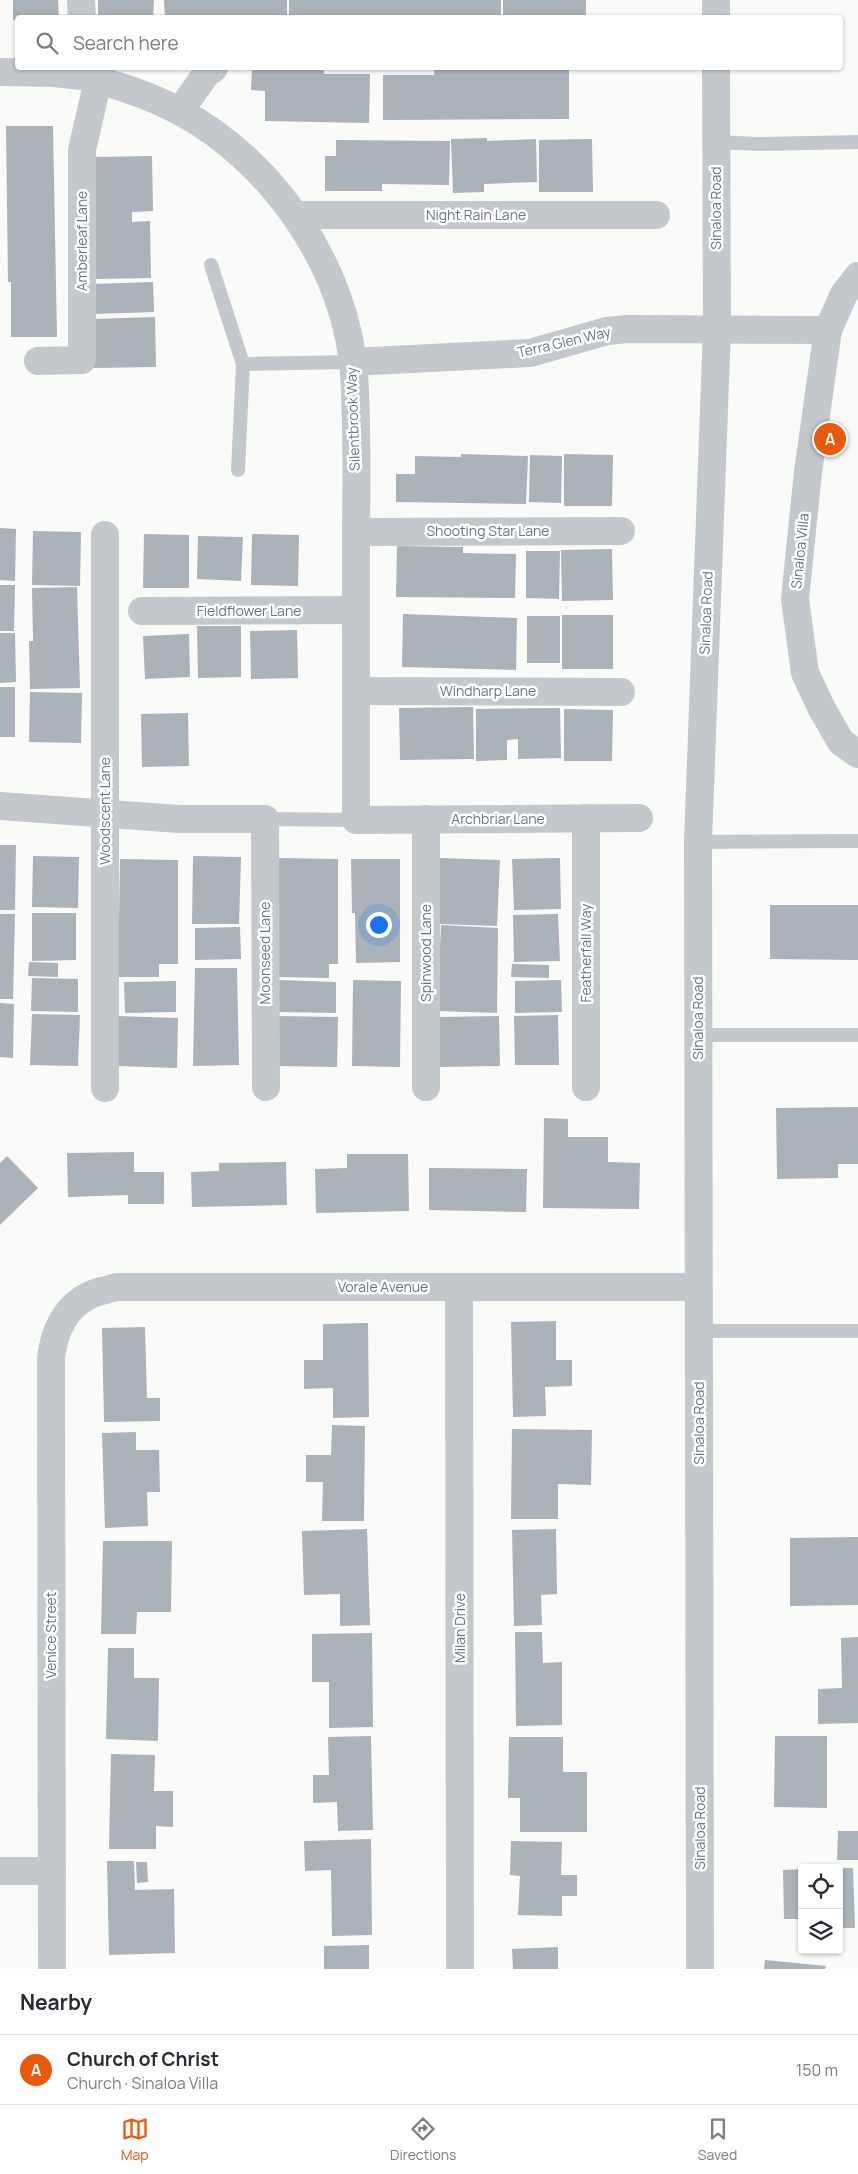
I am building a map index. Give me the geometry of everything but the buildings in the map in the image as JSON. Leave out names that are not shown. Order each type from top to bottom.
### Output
[{"type":"street","points":[[82,0],[82,15]]},
{"type":"street","points":[[716,0],[716,15]]},
{"type":"street","points":[[180,111],[206,74],[211,70]]},
{"type":"street","name":"Sinaloa Road","points":[[700,1969],[698,842],[724,329],[716,142],[716,70]]},
{"type":"street","name":"Silentbrook Way","points":[[0,72],[87,75],[136,92],[180,111],[224,140],[257,169],[296,215],[321,258],[340,307],[352,362],[356,532],[356,820]]},
{"type":"street","name":"Amberleaf Lane","points":[[38,361],[82,360],[82,150],[87,75]]},
{"type":"street","name":"Night Rain Lane","points":[[296,215],[656,215]]},
{"type":"street","name":"Sinaloa Villa","points":[[858,276],[844,294],[828,330],[808,472],[795,599],[805,673],[822,709],[841,742],[858,754]]},
{"type":"street","name":"Terra Glen Way","points":[[352,362],[530,353],[607,331],[627,329],[724,329]]},
{"type":"street","points":[[724,329],[828,330]]},
{"type":"street","name":"Shooting Star Lane","points":[[356,532],[621,531]]},
{"type":"street","name":"Woodscent Lane","points":[[105,534],[105,1088]]},
{"type":"street","name":"Fieldflower Lane","points":[[142,611],[356,610]]},
{"type":"street","name":"Windharp Lane","points":[[356,691],[621,692]]},
{"type":"street","points":[[0,806],[179,820],[265,820]]},
{"type":"street","name":"Featherfall Way","points":[[586,818],[586,1087]]},
{"type":"street","name":"Archbriar Lane","points":[[356,820],[640,818]]},
{"type":"street","name":"Spinwood Lane","points":[[426,819],[426,1087]]},
{"type":"street","name":"Moonseed Lane","points":[[265,820],[266,1087]]},
{"type":"street","name":"Vorale Avenue","points":[[73,1309],[89,1295],[116,1287],[698,1287]]},
{"type":"street","name":"Milan Drive","points":[[459,1287],[460,1969]]},
{"type":"street","name":"Venice Street","points":[[52,1969],[50,1358],[54,1337],[64,1316],[73,1309]]},
{"type":"street","points":[[0,1871],[52,1871]]},
{"type":"lane","points":[[716,142],[758,144],[858,142]]},
{"type":"lane","points":[[211,265],[243,364],[238,470]]},
{"type":"lane","points":[[243,364],[352,362]]},
{"type":"lane","points":[[265,820],[356,820]]},
{"type":"lane","points":[[698,842],[858,841]]},
{"type":"lane","points":[[698,1035],[858,1035]]},
{"type":"lane","points":[[698,1332],[858,1332]]},
{"type":"place","name":"Church of Christ","points":[[830,439]]}]
